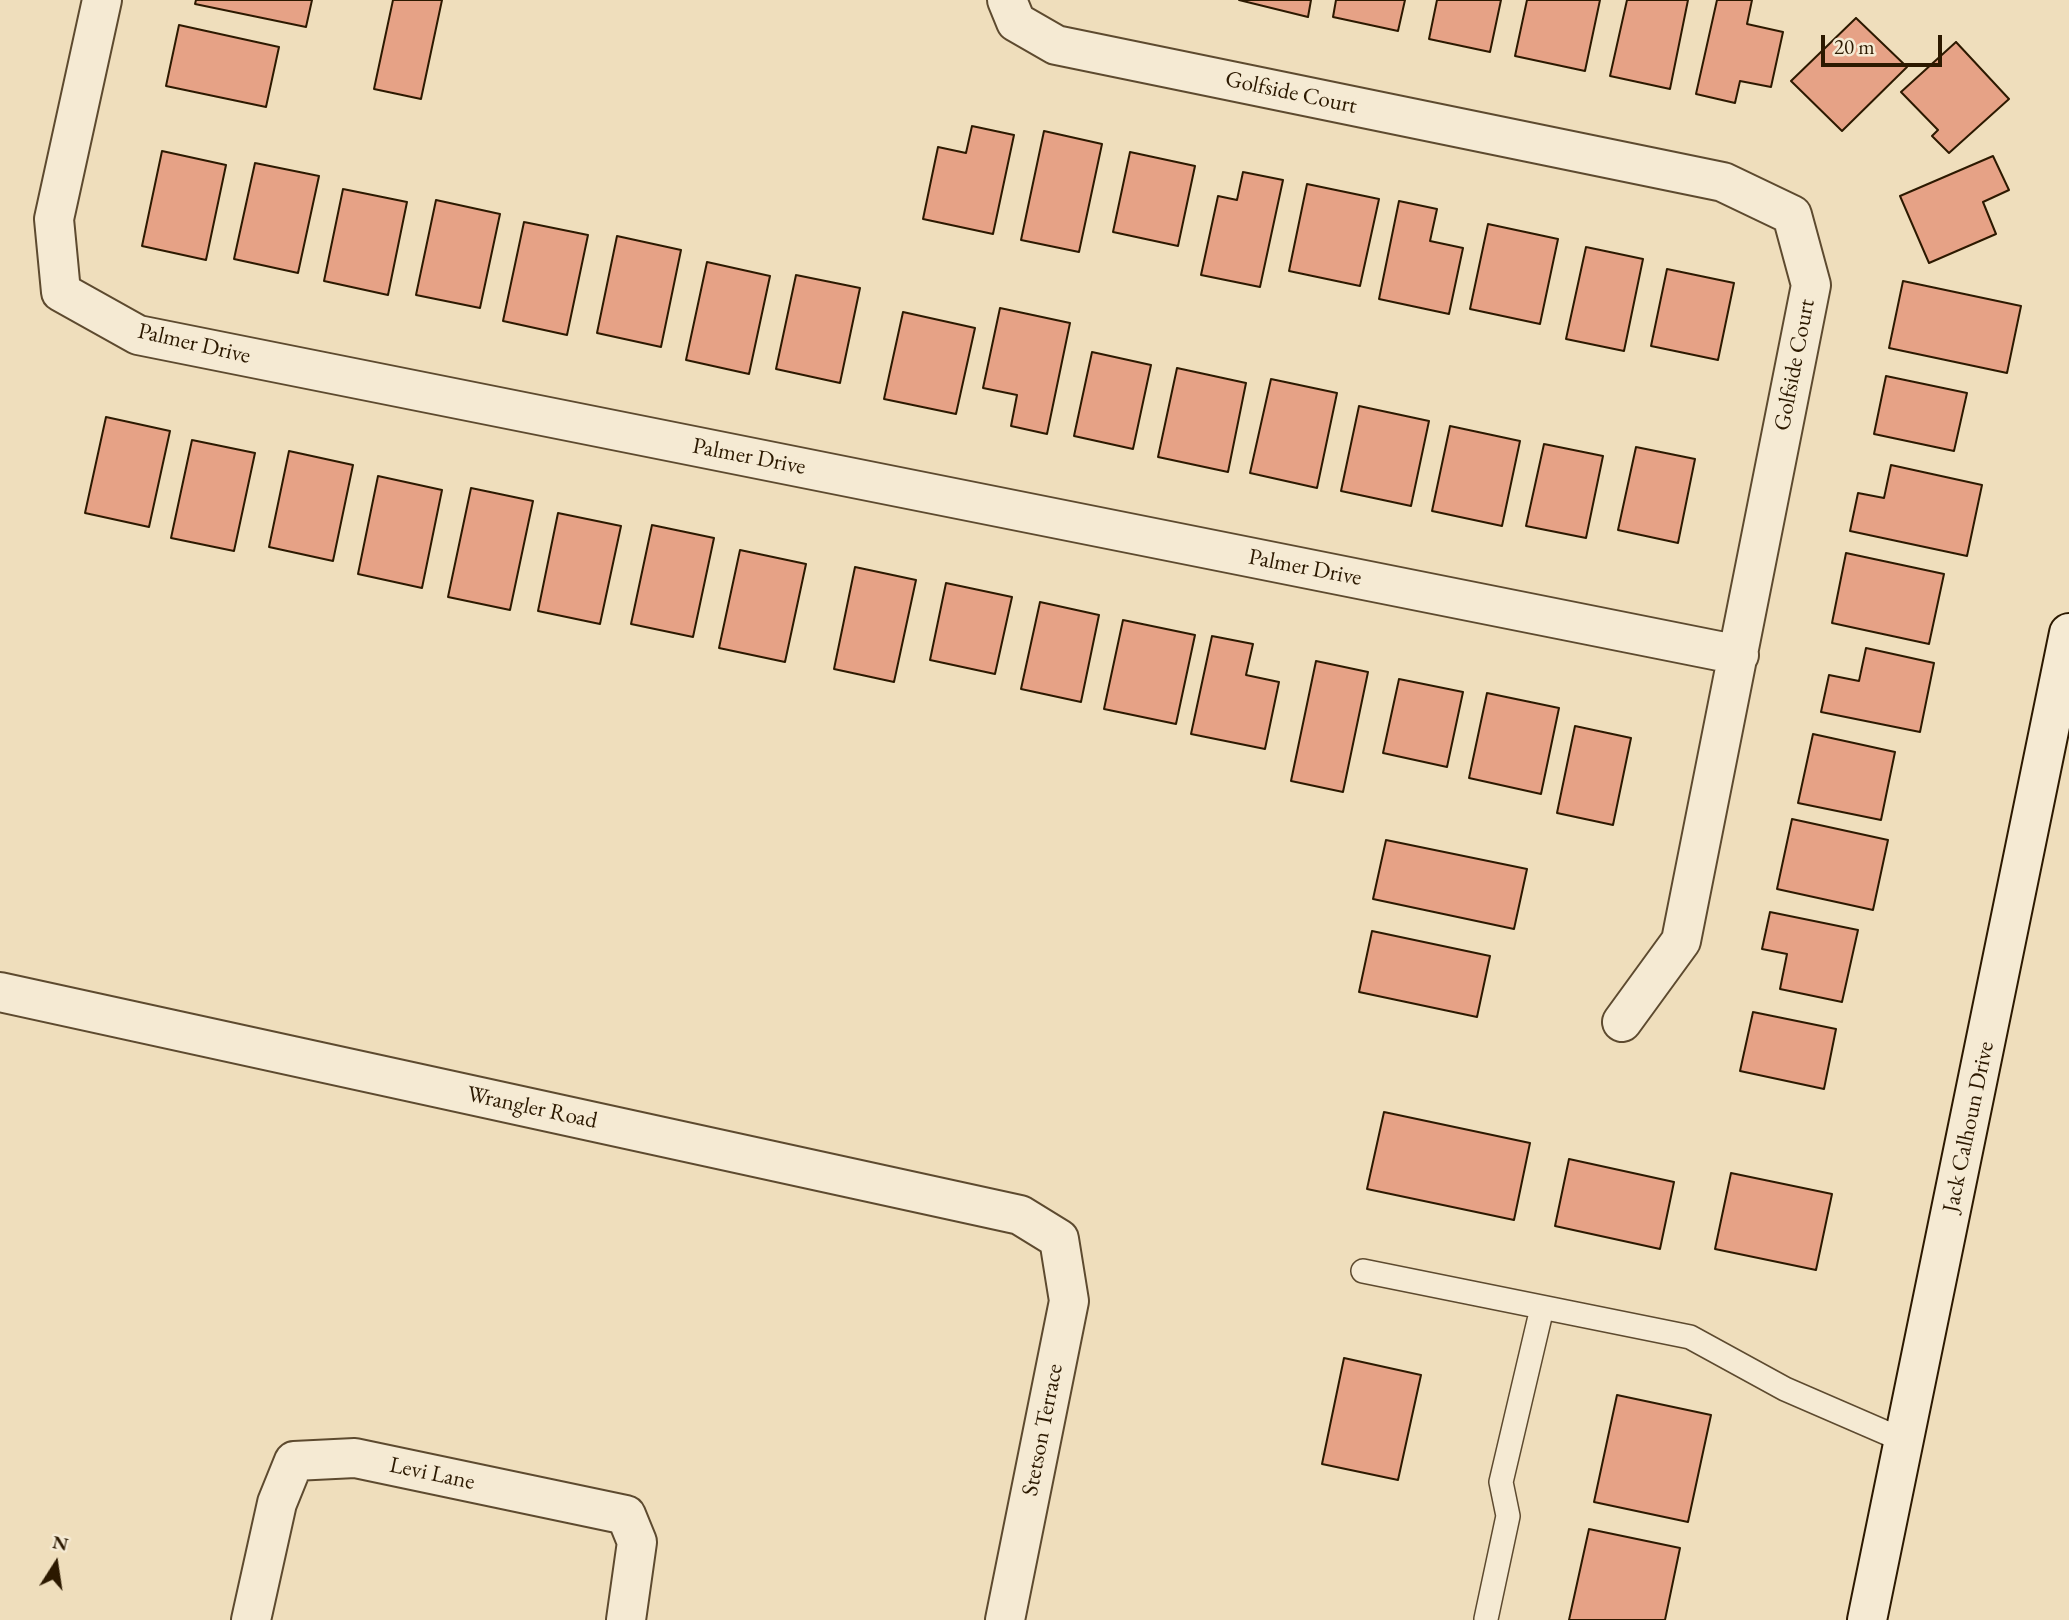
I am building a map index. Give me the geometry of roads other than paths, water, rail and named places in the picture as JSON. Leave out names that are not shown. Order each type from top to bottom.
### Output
[{"type":"street","name":"Palmer Drive","points":[[102,0],[54,219],[61,292],[138,335],[1739,655]]},
{"type":"street","name":"Golfside Court","points":[[1007,0],[1016,22],[1056,45],[1723,182],[1793,215],[1811,285],[1681,942],[1622,1022]]},
{"type":"street","name":"Jack Calhoun Drive","points":[[1867,1620],[2069,633]]},
{"type":"street","name":"Wrangler Road","points":[[0,992],[1020,1215],[1059,1239]]},
{"type":"street","name":"Stetson Terrace","points":[[1004,1620],[1069,1301],[1059,1239]]},
{"type":"street","name":"Levi Lane","points":[[251,1620],[277,1503],[294,1461],[355,1458],[626,1515],[637,1542],[626,1620]]},
{"type":"lane","points":[[1363,1271],[1690,1337],[1785,1389],[1905,1441]]},
{"type":"lane","points":[[1486,1619],[1508,1516],[1501,1482],[1542,1308]]}]
